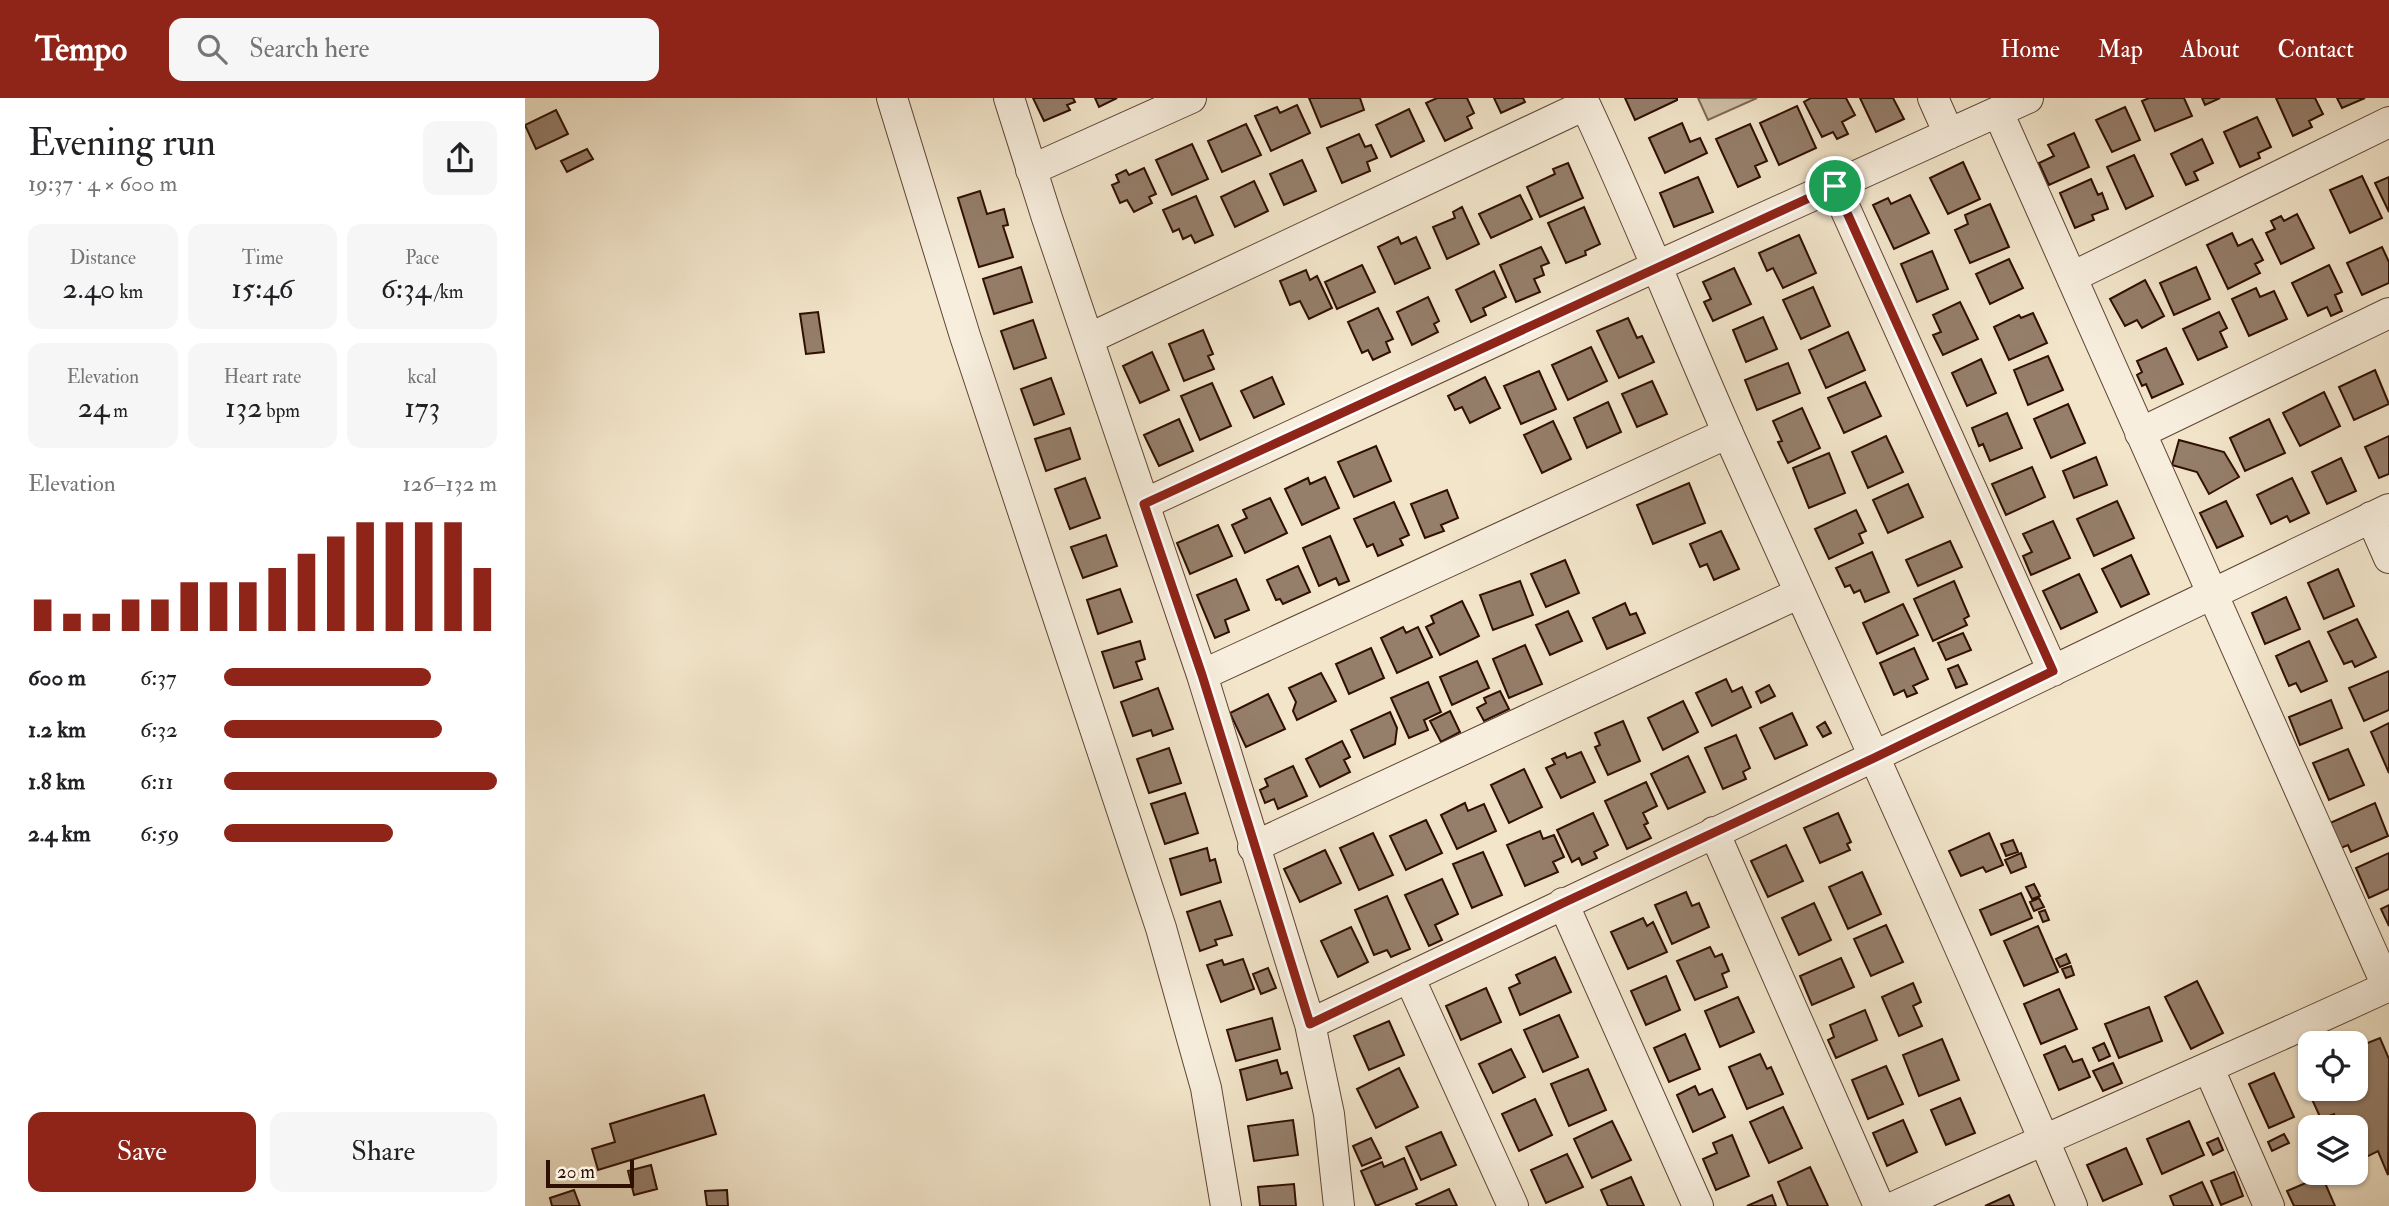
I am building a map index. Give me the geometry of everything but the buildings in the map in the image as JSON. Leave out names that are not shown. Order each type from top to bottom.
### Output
[{"type":"street","points":[[892,98],[965,336],[1161,928],[1206,1088],[1226,1206]]},
{"type":"street","points":[[1009,98],[1202,675],[1253,847],[1310,1024],[1329,1114],[1339,1206]]},
{"type":"street","points":[[1031,170],[1191,98]]},
{"type":"street","points":[[1933,98],[1949,134]]},
{"type":"street","points":[[1144,504],[1657,266],[2028,98]]},
{"type":"street","points":[[1088,339],[1584,102],[1728,433],[2072,1206]]},
{"type":"street","points":[[1896,1206],[2043,1139],[2209,1069],[2388,986],[1998,113]]},
{"type":"street","points":[[2072,277],[2389,122]]},
{"type":"street","points":[[1835,186],[2053,671]]},
{"type":"street","points":[[2140,433],[2389,313]]},
{"type":"street","points":[[1202,675],[1728,433]]},
{"type":"street","points":[[1310,1024],[1874,758],[2380,513],[2389,558]]},
{"type":"street","points":[[1253,847],[1800,593]]},
{"type":"street","points":[[1714,832],[1879,1206]]},
{"type":"street","points":[[1563,903],[1698,1206]]},
{"type":"street","points":[[1409,977],[1513,1206]]},
{"type":"street","points":[[2209,1069],[2269,1206]]},
{"type":"shaded area","points":[[1698,98],[1757,98],[1708,120]]},
{"type":"route","points":[[1835,186],[2053,671],[1310,1024],[1253,847],[1202,675],[1144,504],[1835,186]]}]
